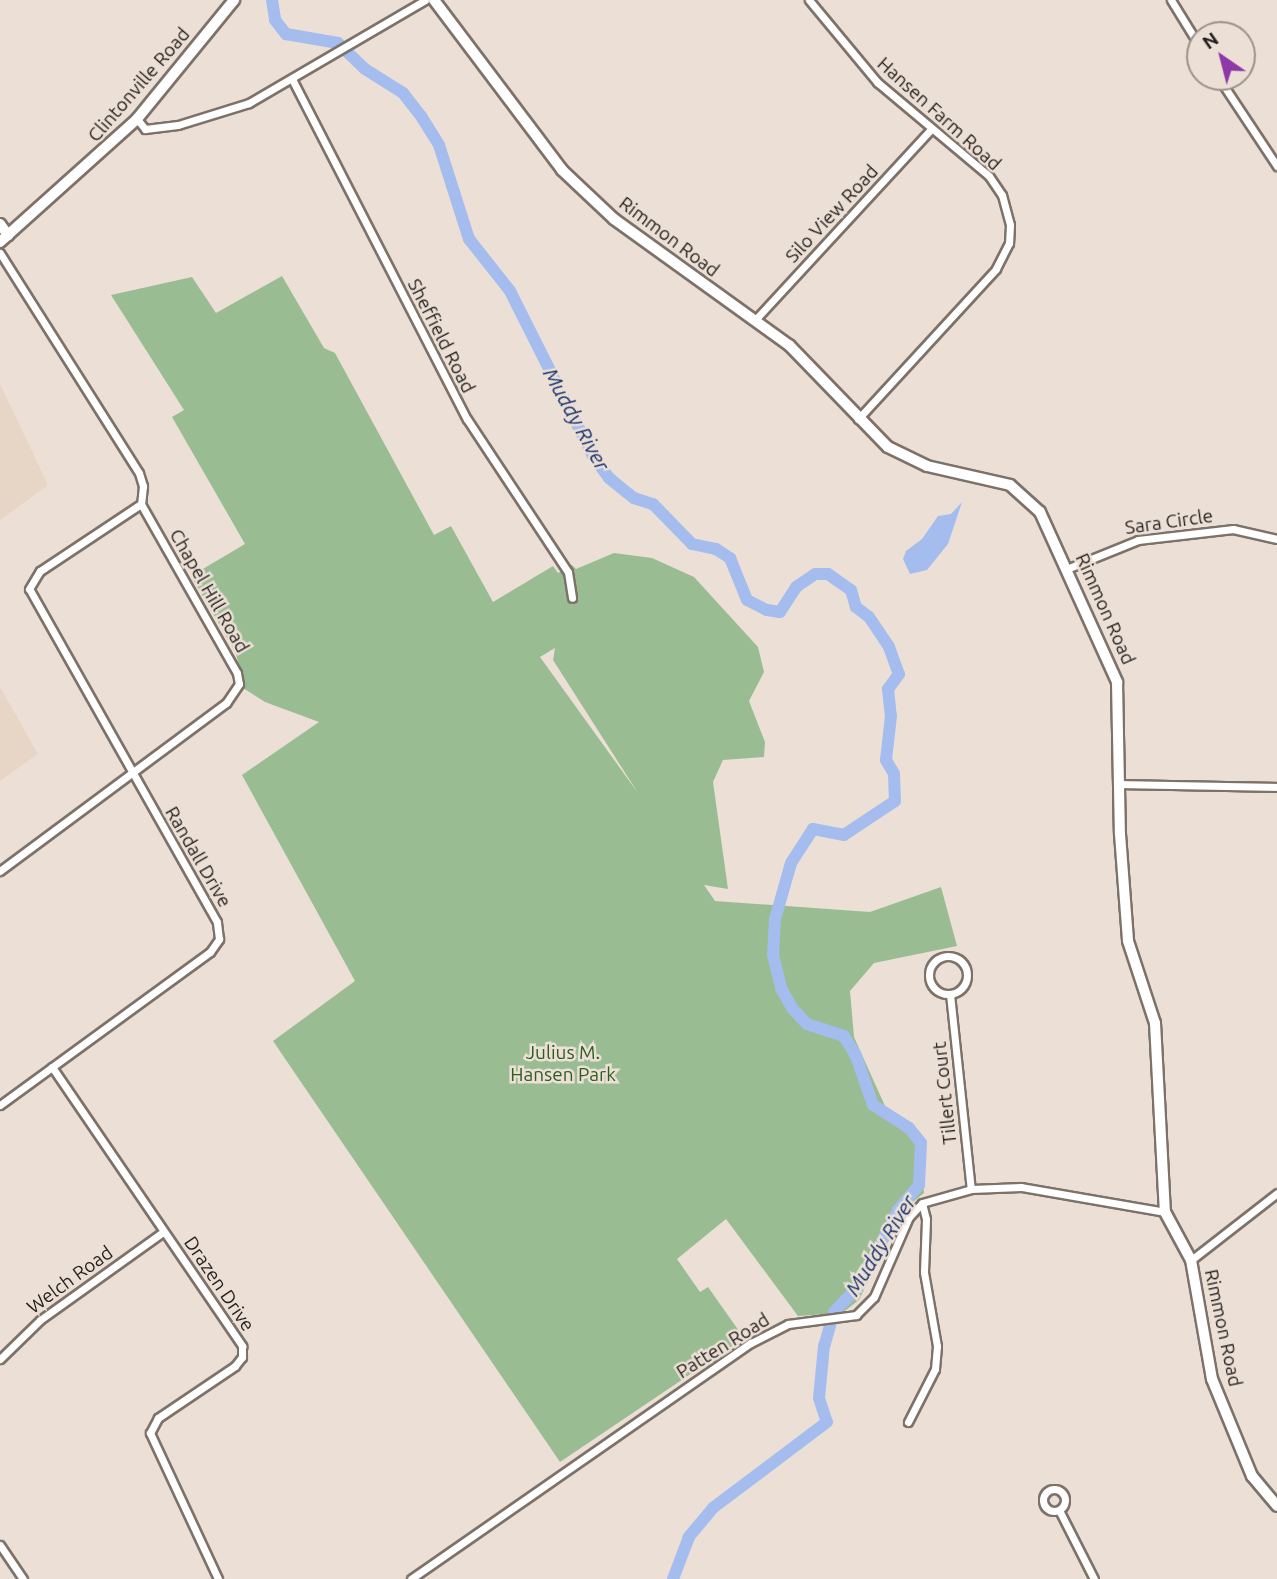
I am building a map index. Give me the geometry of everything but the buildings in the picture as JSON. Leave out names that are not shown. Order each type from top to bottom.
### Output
[{"type":"street","name":"Clintonville Road","points":[[4,238],[137,119],[234,0]]},
{"type":"street","points":[[137,119],[144,119],[153,127],[200,120],[249,103],[425,0]]},
{"type":"street","name":"Rimmon Road","points":[[434,0],[583,192],[660,255],[789,345],[858,419],[907,458],[993,479],[1026,497],[1040,512],[1069,568],[1117,682],[1128,941],[1155,1023],[1165,1212],[1191,1260],[1212,1379],[1252,1476],[1277,1506]]},
{"type":"street","name":"Hansen Farm Road","points":[[809,0],[861,65],[931,129],[989,176],[1003,195],[1010,225],[1009,243],[985,283],[858,419]]},
{"type":"street","points":[[1171,0],[1186,24]]},
{"type":"street","name":"Sheffield Road","points":[[292,79],[467,419],[568,572],[572,598]]},
{"type":"street","points":[[1227,91],[1277,166]]},
{"type":"street","name":"Silo View Road","points":[[755,320],[931,129]]},
{"type":"street","points":[[0,224],[4,238]]},
{"type":"street","name":"Chapel Hill Road","points":[[0,253],[139,473],[143,486],[141,504],[237,673],[239,684],[226,703],[0,871]]},
{"type":"street","name":"Randall Drive","points":[[0,1105],[210,952],[219,939],[217,922],[29,589],[40,571],[141,504]]},
{"type":"street","name":"Sara Circle","points":[[1069,568],[1138,540],[1233,529],[1277,539]]},
{"type":"street","points":[[1121,784],[1277,787]]},
{"type":"street","points":[[948,956],[960,960],[967,971],[961,989],[950,994],[938,991],[929,976],[937,959],[948,956]]},
{"type":"street","name":"Tillert Court","points":[[950,994],[971,1189]]},
{"type":"street","name":"Drazen Drive","points":[[52,1067],[242,1346],[242,1357],[235,1366],[158,1418],[150,1433],[218,1579]]},
{"type":"street","points":[[908,1422],[935,1369],[937,1346],[924,1272],[926,1219],[922,1203],[971,1189],[1021,1187],[1165,1212]]},
{"type":"street","points":[[1191,1260],[1277,1192]]},
{"type":"street","name":"Patten Road","points":[[411,1579],[751,1343],[788,1324],[856,1315],[874,1297],[909,1217],[922,1203]]},
{"type":"street","name":"Welch Road","points":[[0,1359],[40,1320],[163,1231]]},
{"type":"street","points":[[1059,1510],[1094,1579]]},
{"type":"street","points":[[0,1545],[23,1579]]},
{"type":"shaded area","points":[[0,384],[48,485],[0,520]]},
{"type":"shaded area","points":[[0,687],[38,754],[0,781]]},
{"type":"green space","name":"Julius M. Hansen Park","points":[[282,276],[324,348],[335,353],[434,535],[451,526],[493,602],[553,566],[558,573],[572,565],[576,569],[614,553],[652,558],[694,577],[758,647],[764,672],[749,701],[765,742],[764,757],[723,760],[713,782],[728,889],[704,885],[715,901],[870,912],[941,887],[957,946],[874,963],[850,991],[854,1037],[885,1106],[892,1119],[918,1136],[924,1193],[903,1210],[859,1300],[842,1313],[798,1316],[726,1219],[677,1259],[700,1292],[708,1287],[744,1338],[560,1462],[273,1041],[355,981],[242,775],[319,722],[265,702],[243,688],[236,653],[191,576],[245,544],[172,417],[184,410],[111,295],[192,277],[216,313]],"holes":[[[555,648],[553,660],[638,793],[540,657]]]},
{"type":"water","points":[[962,502],[948,544],[927,570],[910,574],[903,559],[906,551],[922,539],[938,516],[951,514]]},
{"type":"waterway","name":"Muddy River","points":[[272,0],[275,20],[286,34],[338,43],[365,69],[403,93],[421,116],[439,145],[469,239],[510,291],[593,456],[609,478],[634,498],[653,504],[692,544],[716,549],[730,558],[747,600],[767,610],[780,612],[796,587],[815,574],[828,574],[851,590],[856,607],[869,617],[889,647],[899,674],[888,689],[891,716],[886,760],[894,774],[895,801],[844,835],[813,829],[791,863],[775,919],[773,955],[781,988],[792,1008],[807,1024],[844,1036],[856,1056],[873,1105],[909,1128],[921,1143],[919,1185],[898,1210],[860,1285],[834,1312],[824,1346],[819,1398],[827,1422],[713,1508],[689,1537],[673,1579]]}]
